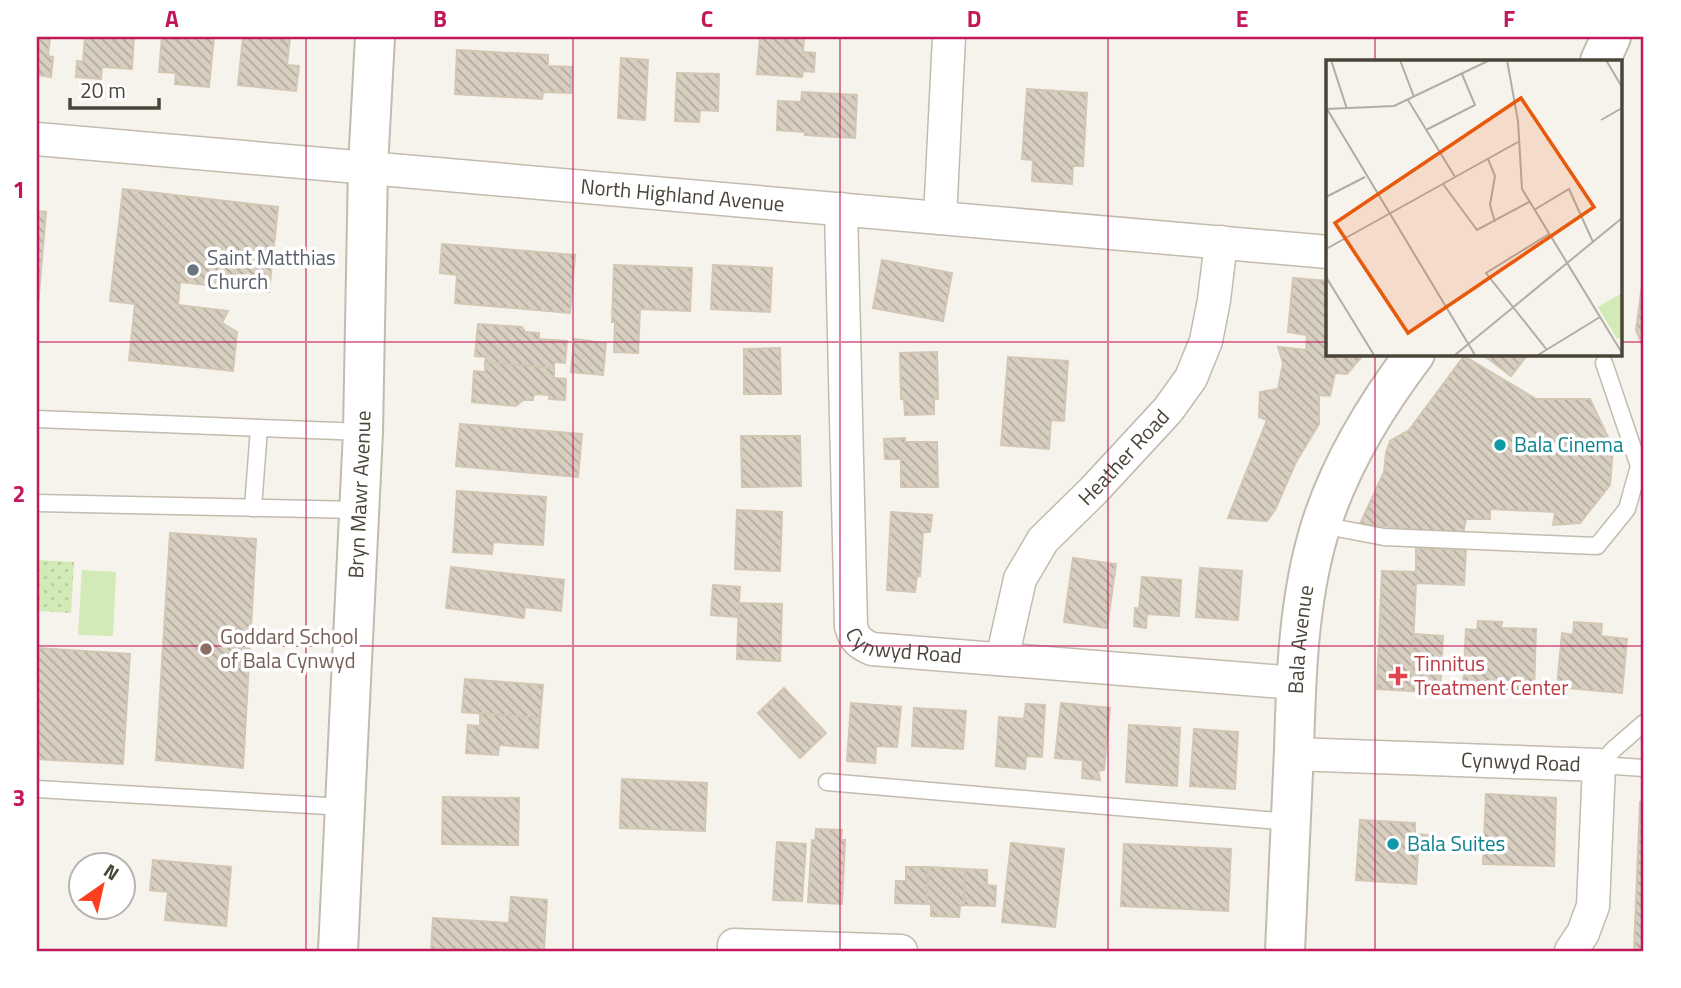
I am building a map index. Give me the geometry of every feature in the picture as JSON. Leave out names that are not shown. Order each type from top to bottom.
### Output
[{"type":"street","name":"Bryn Mawr Avenue","points":[[338,951],[363,432],[375,37]]},
{"type":"street","points":[[940,218],[950,37]]},
{"type":"street","points":[[1601,60],[1611,37]]},
{"type":"street","name":"North Highland Avenue","points":[[37,139],[1326,252]]},
{"type":"street","name":"Cynwyd Road","points":[[841,209],[851,626],[858,641],[872,649],[1296,682]]},
{"type":"street","name":"Heather Road","points":[[1002,659],[1020,579],[1043,540],[1168,410],[1191,378],[1206,341],[1221,242]]},
{"type":"street","name":"Bala Avenue","points":[[1284,951],[1298,649],[1309,569],[1321,525],[1346,464],[1388,391],[1414,355]]},
{"type":"street","name":"Cynwyd Road","points":[[1293,754],[1599,765],[1593,906],[1583,933],[1571,951]]},
{"type":"street","points":[[734,948],[901,951]]},
{"type":"lane","points":[[1321,525],[1384,537],[1597,546],[1627,509],[1639,466],[1604,363]]},
{"type":"lane","points":[[37,419],[363,432]]},
{"type":"lane","points":[[253,508],[259,428]]},
{"type":"lane","points":[[37,503],[359,510]]},
{"type":"lane","points":[[1599,765],[1644,723]]},
{"type":"lane","points":[[1599,765],[1644,768]]},
{"type":"lane","points":[[827,782],[1290,822]]},
{"type":"lane","points":[[37,789],[345,807]]},
{"type":"green space","points":[[37,560],[74,562],[71,613],[37,611]]},
{"type":"green space","points":[[82,570],[116,572],[113,636],[78,635]]},
{"type":"building","points":[[37,37],[50,37],[48,56],[53,57],[51,77],[37,75]]},
{"type":"building","points":[[85,37],[134,37],[132,69],[102,67],[101,79],[76,77],[77,61],[83,62]]},
{"type":"building","points":[[162,37],[214,37],[209,87],[175,84],[176,73],[159,72]]},
{"type":"building","points":[[243,37],[290,37],[287,65],[299,66],[296,91],[238,85]]},
{"type":"building","points":[[760,37],[804,37],[803,52],[815,53],[814,72],[803,71],[802,77],[757,74]]},
{"type":"building","points":[[457,50],[548,55],[548,66],[572,67],[571,93],[543,92],[542,99],[455,94]]},
{"type":"building","points":[[621,58],[648,60],[645,120],[618,118]]},
{"type":"building","points":[[677,73],[719,74],[718,111],[700,110],[699,122],[675,121]]},
{"type":"building","points":[[1027,89],[1087,93],[1083,166],[1073,166],[1072,184],[1032,181],[1033,160],[1022,159]]},
{"type":"building","points":[[802,92],[857,95],[855,138],[805,135],[805,132],[777,130],[778,101],[801,102]]},
{"type":"building","name":"Saint Matthias Church","points":[[123,189],[278,207],[269,292],[180,282],[178,305],[228,311],[222,323],[237,332],[233,371],[129,360],[135,304],[110,301]]},
{"type":"building","points":[[37,211],[46,212],[37,317]]},
{"type":"building","points":[[442,244],[575,255],[570,313],[455,303],[457,275],[440,273]]},
{"type":"building","points":[[882,260],[952,273],[943,321],[873,308]]},
{"type":"building","points":[[614,265],[692,268],[690,311],[640,309],[638,353],[614,352]]},
{"type":"building","points":[[713,265],[772,268],[770,312],[711,309]]},
{"type":"building","points":[[1644,270],[1644,349],[1636,330]]},
{"type":"building","points":[[1293,278],[1326,281],[1326,355],[1363,355],[1347,374],[1335,373],[1330,396],[1319,395],[1319,424],[1296,462],[1275,510],[1267,521],[1228,518],[1267,420],[1259,417],[1260,392],[1278,389],[1283,363],[1278,347],[1306,350],[1307,335],[1288,332]]},
{"type":"building","points":[[478,324],[522,327],[525,332],[539,333],[539,339],[567,341],[565,363],[554,362],[554,368],[485,362],[486,357],[475,356]]},
{"type":"building","points":[[574,339],[606,343],[603,375],[571,372]]},
{"type":"building","points":[[780,348],[781,394],[744,394],[744,349]]},
{"type":"building","points":[[937,352],[938,399],[934,399],[934,414],[905,415],[904,399],[901,399],[900,353]]},
{"type":"building","points":[[1483,355],[1527,355],[1511,376]]},
{"type":"building","name":"Bala Cinema","points":[[1464,356],[1536,399],[1590,399],[1613,448],[1610,485],[1580,523],[1553,525],[1555,512],[1490,509],[1490,519],[1466,519],[1463,534],[1360,524],[1384,472],[1390,441],[1409,430]]},
{"type":"building","points":[[1008,357],[1068,361],[1064,421],[1051,420],[1049,449],[1001,445]]},
{"type":"building","points":[[485,362],[554,368],[554,378],[566,379],[565,400],[534,394],[533,400],[523,400],[516,406],[472,402],[474,371],[485,372]]},
{"type":"building","points":[[460,424],[582,434],[578,477],[456,466]]},
{"type":"building","points":[[741,436],[800,436],[801,486],[742,487]]},
{"type":"building","points":[[905,438],[905,442],[937,442],[938,487],[901,487],[901,459],[885,459],[884,439]]},
{"type":"building","points":[[457,491],[546,497],[543,545],[493,542],[492,554],[453,552]]},
{"type":"building","points":[[737,510],[782,512],[780,571],[735,569]]},
{"type":"building","points":[[891,512],[932,515],[930,532],[923,532],[920,576],[917,576],[915,592],[887,590]]},
{"type":"building","name":"Goddard School of Bala Cynwyd","points":[[170,533],[256,539],[243,768],[156,760]]},
{"type":"building","points":[[1416,548],[1466,550],[1464,585],[1416,583],[1411,691],[1377,689],[1382,571],[1416,572]]},
{"type":"building","points":[[1073,558],[1116,564],[1107,628],[1064,622]]},
{"type":"building","points":[[451,567],[564,580],[561,611],[525,607],[524,618],[446,608]]},
{"type":"building","points":[[1200,568],[1242,571],[1238,620],[1196,617]]},
{"type":"building","points":[[1142,577],[1181,580],[1179,616],[1147,614],[1146,628],[1134,626],[1135,608],[1139,609]]},
{"type":"building","points":[[713,585],[740,587],[738,617],[711,615]]},
{"type":"building","points":[[739,603],[782,604],[780,661],[737,659]]},
{"type":"building","points":[[1478,621],[1502,622],[1501,628],[1536,629],[1534,691],[1463,688],[1466,629],[1477,630]]},
{"type":"building","points":[[1574,622],[1602,624],[1601,636],[1627,639],[1622,693],[1557,687],[1562,633],[1573,635]]},
{"type":"building","points":[[1414,634],[1443,636],[1440,692],[1411,691]]},
{"type":"building","points":[[37,648],[130,654],[123,764],[37,759]]},
{"type":"building","points":[[465,679],[543,685],[540,718],[462,712]]},
{"type":"building","points":[[784,688],[826,733],[800,758],[758,713]]},
{"type":"building","points":[[851,703],[901,707],[897,747],[876,746],[875,763],[847,761]]},
{"type":"building","points":[[1061,703],[1110,708],[1104,770],[1098,771],[1100,780],[1082,778],[1083,760],[1055,758]]},
{"type":"building","points":[[1026,704],[1045,705],[1042,757],[1026,756],[1025,769],[996,766],[999,717],[1024,719]]},
{"type":"building","points":[[914,708],[966,711],[963,749],[912,746]]},
{"type":"building","points":[[480,713],[540,718],[538,748],[499,745],[498,755],[466,753],[468,725],[480,726]]},
{"type":"building","points":[[1129,725],[1180,728],[1177,786],[1126,782]]},
{"type":"building","points":[[1194,729],[1238,732],[1235,789],[1190,786]]},
{"type":"building","points":[[622,779],[707,783],[705,831],[620,828]]},
{"type":"building","points":[[1486,794],[1556,798],[1554,866],[1483,864]]},
{"type":"building","points":[[443,797],[519,798],[518,845],[442,844]]},
{"type":"building","points":[[1640,802],[1644,802],[1644,951],[1634,951]]},
{"type":"building","name":"Bala Suites","points":[[1360,820],[1415,823],[1415,834],[1428,835],[1427,853],[1418,852],[1416,884],[1356,880]]},
{"type":"building","points":[[816,829],[842,830],[841,840],[845,840],[842,904],[808,902],[812,840],[815,841]]},
{"type":"building","points":[[777,842],[806,844],[802,901],[773,900]]},
{"type":"building","points":[[1011,843],[1064,849],[1055,927],[1002,922]]},
{"type":"building","points":[[1124,844],[1231,849],[1228,911],[1121,906]]},
{"type":"building","points":[[153,860],[231,867],[226,926],[165,920],[168,892],[150,890]]},
{"type":"building","points":[[906,867],[928,867],[927,904],[895,903],[896,881],[906,881]]},
{"type":"building","points":[[928,867],[965,869],[964,905],[960,906],[959,917],[931,916],[931,904],[927,904]]},
{"type":"building","points":[[965,869],[987,870],[987,885],[996,886],[995,906],[964,905]]},
{"type":"building","points":[[511,897],[547,900],[544,951],[431,951],[433,918],[509,923]]},
{"type":"place","name":"Saint Matthias Church","points":[[193,270]]},
{"type":"place","name":"Bala Cinema","points":[[1500,445]]},
{"type":"place","name":"Goddard School of Bala Cynwyd","points":[[206,649]]},
{"type":"place","name":"Tinnitus Treatment Center","points":[[1398,676]]},
{"type":"place","name":"Bala Suites","points":[[1393,844]]}]
